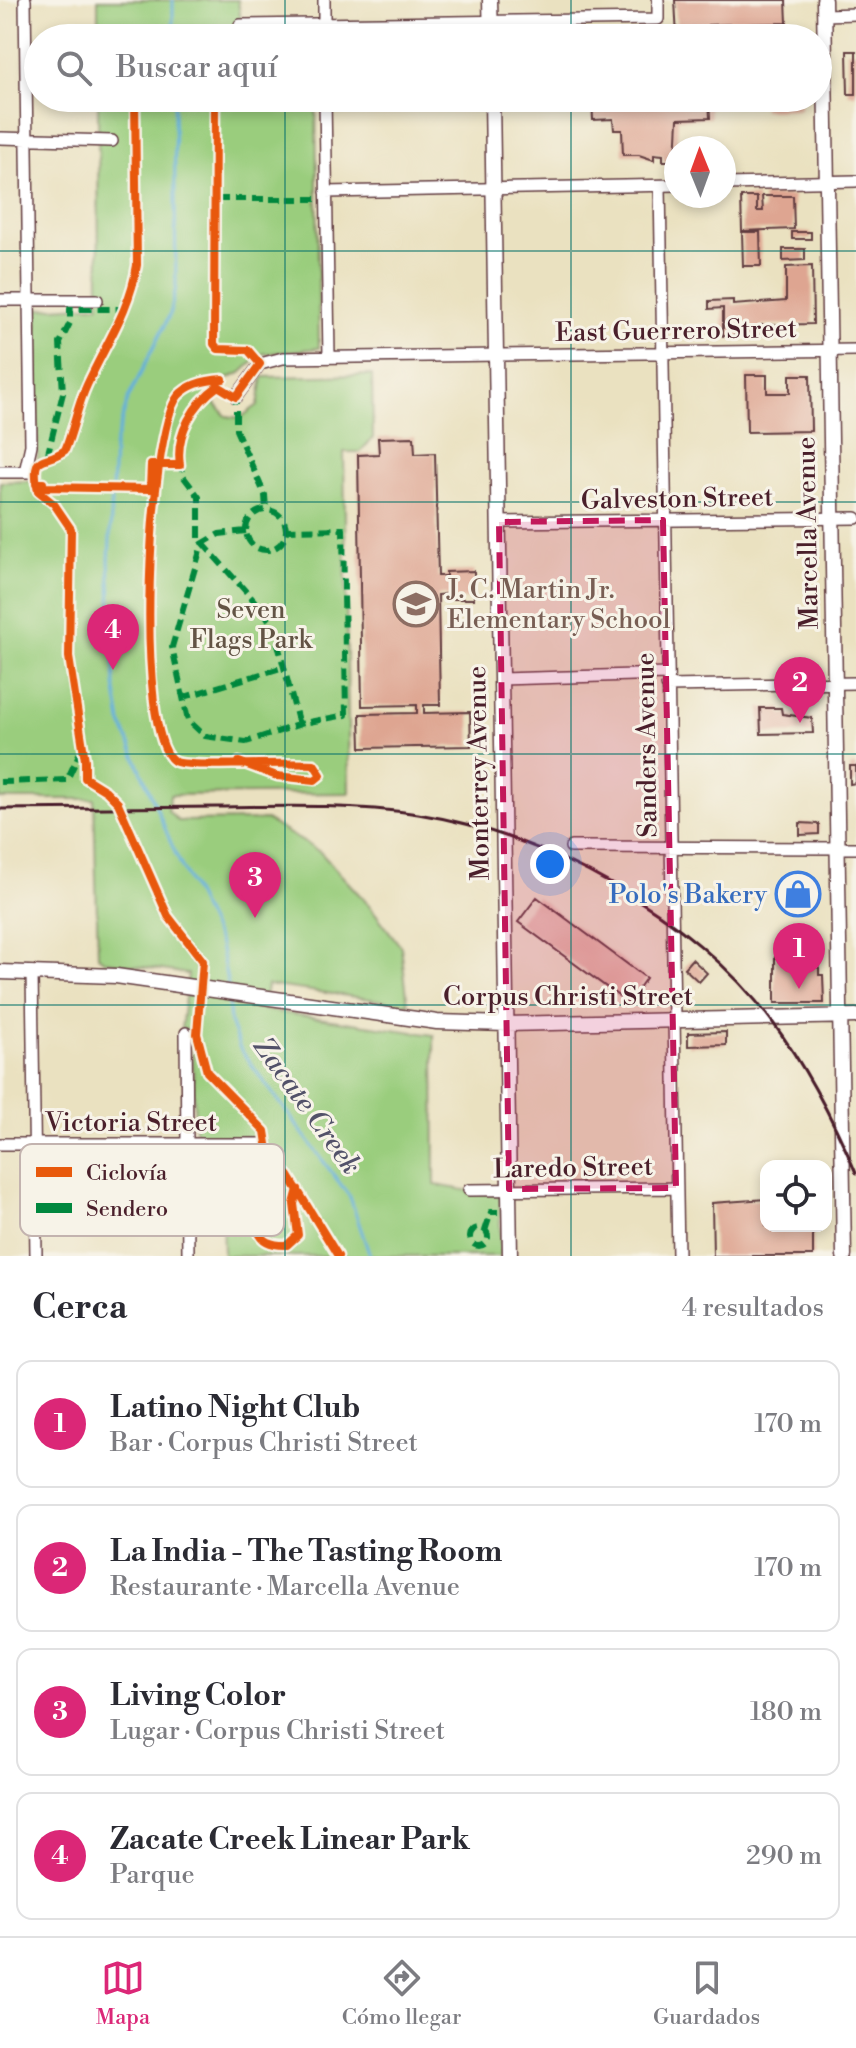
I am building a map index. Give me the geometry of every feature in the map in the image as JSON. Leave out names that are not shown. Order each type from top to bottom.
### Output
[{"type":"street","points":[[25,0],[26,24]]},
{"type":"street","points":[[324,0],[324,24],[658,19],[658,0]]},
{"type":"street","points":[[490,0],[490,24]]},
{"type":"street","points":[[824,8],[856,14]]},
{"type":"street","points":[[0,472],[29,472],[27,112]]},
{"type":"street","points":[[325,112],[329,357]]},
{"type":"street","name":"Monterrey Avenue","points":[[492,112],[510,1256]]},
{"type":"street","name":"Marcella Avenue","points":[[825,112],[838,848],[848,1016],[844,1256]]},
{"type":"street","points":[[0,138],[112,141]]},
{"type":"street","points":[[736,184],[856,181]]},
{"type":"street","name":"Sanders Avenue","points":[[660,186],[663,520],[678,1256]]},
{"type":"street","points":[[326,192],[664,186]]},
{"type":"street","points":[[0,300],[97,300]]},
{"type":"street","name":"East Guerrero Street","points":[[236,397],[248,376],[271,359],[856,350]]},
{"type":"street","name":"Galveston Street","points":[[499,522],[856,518]]},
{"type":"street","points":[[501,679],[856,683]]},
{"type":"street","points":[[571,847],[856,848]]},
{"type":"street","name":"Corpus Christi Street","points":[[0,972],[116,976],[437,1022],[507,1024],[848,1016]]},
{"type":"street","points":[[32,972],[34,1144]]},
{"type":"street","points":[[186,1033],[187,1144]]},
{"type":"street","name":"Victoria Street","points":[[0,1144],[261,1144]]},
{"type":"street","name":"Laredo Street","points":[[469,1190],[676,1188]]},
{"type":"street","points":[[36,1236],[36,1256]]},
{"type":"street","points":[[188,1236],[188,1256]]},
{"type":"highlighted area","points":[[663,520],[676,1188],[509,1189],[499,522]]},
{"type":"green space","points":[[98,0],[238,0],[241,24],[98,24]]},
{"type":"green space","name":"Seven Flags Park","points":[[98,112],[316,112],[319,348],[262,354],[241,373],[218,383],[213,401],[226,416],[240,418],[258,405],[263,377],[372,375],[373,438],[360,452],[344,452],[349,793],[170,795],[168,811],[178,821],[266,820],[320,852],[369,905],[401,947],[408,1004],[267,985],[263,1010],[434,1035],[435,1185],[500,1196],[500,1256],[223,1256],[223,1236],[284,1236],[284,1144],[263,1144],[263,1137],[201,1136],[195,1131],[192,1031],[181,1029],[188,974],[105,961],[98,956],[94,799],[0,799],[0,482],[38,481],[37,309],[99,305]]},
{"type":"building","points":[[675,0],[786,0],[787,23],[676,24]]},
{"type":"building","points":[[847,51],[856,51],[856,94],[848,94]]},
{"type":"building","points":[[593,112],[710,112],[710,118],[678,119],[677,136],[664,136],[664,161],[663,155],[654,154],[654,160],[639,155],[623,155],[622,130],[614,130],[613,119],[593,120]]},
{"type":"building","points":[[762,196],[793,196],[794,229],[742,231],[741,197],[757,197],[757,211],[763,211]]},
{"type":"building","points":[[742,232],[760,232],[761,266],[743,266]]},
{"type":"building","points":[[792,232],[811,232],[811,239],[792,239]]},
{"type":"building","points":[[783,249],[805,249],[805,260],[783,261]]},
{"type":"building","points":[[812,266],[813,324],[762,325],[762,335],[723,336],[723,308],[709,309],[709,301],[733,300],[733,305],[786,301],[786,267]]},
{"type":"building","points":[[746,375],[767,375],[767,393],[790,393],[790,375],[810,375],[811,431],[747,432]]},
{"type":"building","points":[[414,437],[415,454],[435,453],[438,576],[446,576],[446,572],[474,571],[474,599],[447,599],[446,594],[438,595],[440,705],[424,705],[424,713],[470,712],[471,746],[361,748],[360,714],[417,713],[417,705],[362,706],[358,455],[379,454],[378,438]]},
{"type":"building","points":[[760,708],[781,708],[782,714],[812,718],[813,733],[761,734]]},
{"type":"building","points":[[850,766],[856,766],[856,783],[850,784]]},
{"type":"building","points":[[800,823],[819,824],[819,834],[800,835]]},
{"type":"building","name":"Polo's Bakery","points":[[805,878],[806,909],[790,909],[790,879]]},
{"type":"building","points":[[537,897],[646,978],[628,1003],[518,922]]},
{"type":"building","points":[[775,957],[788,957],[788,968],[819,967],[819,975],[823,975],[824,1003],[775,1003]]},
{"type":"building","points":[[692,959],[707,973],[699,982],[684,968]]},
{"type":"building","points":[[726,1032],[726,1045],[688,1046],[688,1033]]},
{"type":"building","points":[[760,1199],[760,1232],[813,1232],[813,1256],[713,1256],[712,1203]]},
{"type":"waterway","name":"Zacate Creek","points":[[173,0],[173,24]]},
{"type":"waterway","name":"Zacate Creek","points":[[174,112],[176,287],[170,314],[128,399],[114,447],[109,561],[115,685],[121,722],[176,855],[220,945],[228,986]]},
{"type":"waterway","name":"Zacate Creek","points":[[228,997],[230,1022],[240,1049],[350,1197],[370,1256]]},
{"type":"railway","points":[[0,809],[293,806],[393,811],[467,824],[565,860],[659,914],[701,946],[739,982],[796,1056],[828,1113],[856,1173]]},
{"type":"marked path","points":[[216,199],[316,199]]},
{"type":"marked path","points":[[47,457],[63,393],[60,343],[70,323],[70,309],[125,309]]},
{"type":"marked path","points":[[232,394],[236,397],[236,430],[265,495],[266,510]]},
{"type":"marked path","points":[[179,460],[183,476],[199,497],[199,539],[265,613],[274,629],[299,725]]},
{"type":"marked path","points":[[266,510],[280,516],[286,530],[280,544],[266,550],[252,544],[246,530],[252,516],[266,510]]},
{"type":"marked path","points":[[246,531],[219,534],[202,544],[172,647],[188,720],[205,736],[246,742],[304,723],[346,715],[343,529],[287,530]]},
{"type":"marked path","points":[[181,698],[284,667]]},
{"type":"marked path","points":[[0,782],[67,780],[81,750]]},
{"type":"marked path","points":[[485,1231],[491,1212],[498,1212]]},
{"type":"marked path","points":[[479,1228],[488,1237],[479,1246],[470,1237],[479,1228]]},
{"type":"cycle path","points":[[135,112],[137,265],[134,281],[123,312],[84,393],[65,450],[37,464],[36,478],[38,491],[54,504],[71,529],[69,657],[85,778],[118,803],[168,916],[203,961],[197,1034],[207,1072],[265,1131],[267,1144]]},
{"type":"cycle path","points":[[36,483],[43,483],[43,487],[150,489],[151,465],[180,465],[183,431],[201,401],[218,386],[236,397],[260,364],[248,350],[218,349],[214,344],[215,112]]},
{"type":"cycle path","points":[[223,379],[187,388],[178,396],[168,421],[153,521],[150,644],[161,739],[174,761],[217,765],[240,764],[262,764],[284,763],[314,764],[321,775],[315,780],[277,776],[239,762]]},
{"type":"cycle path","points":[[284,1171],[338,1256]]},
{"type":"cycle path","points":[[261,1236],[272,1243],[287,1245],[298,1235],[294,1204],[298,1189]]},
{"type":"place","name":"J. C. Martin Jr. Elementary School","points":[[416,604]]},
{"type":"place","name":"Zacate Creek Linear Park","points":[[113,670]]},
{"type":"place","name":"La India - The Tasting Room","points":[[800,723]]},
{"type":"place","name":"Polo's Bakery","points":[[798,894]]},
{"type":"place","name":"Living Color","points":[[255,918]]},
{"type":"place","name":"Latino Night Club","points":[[799,989]]}]
